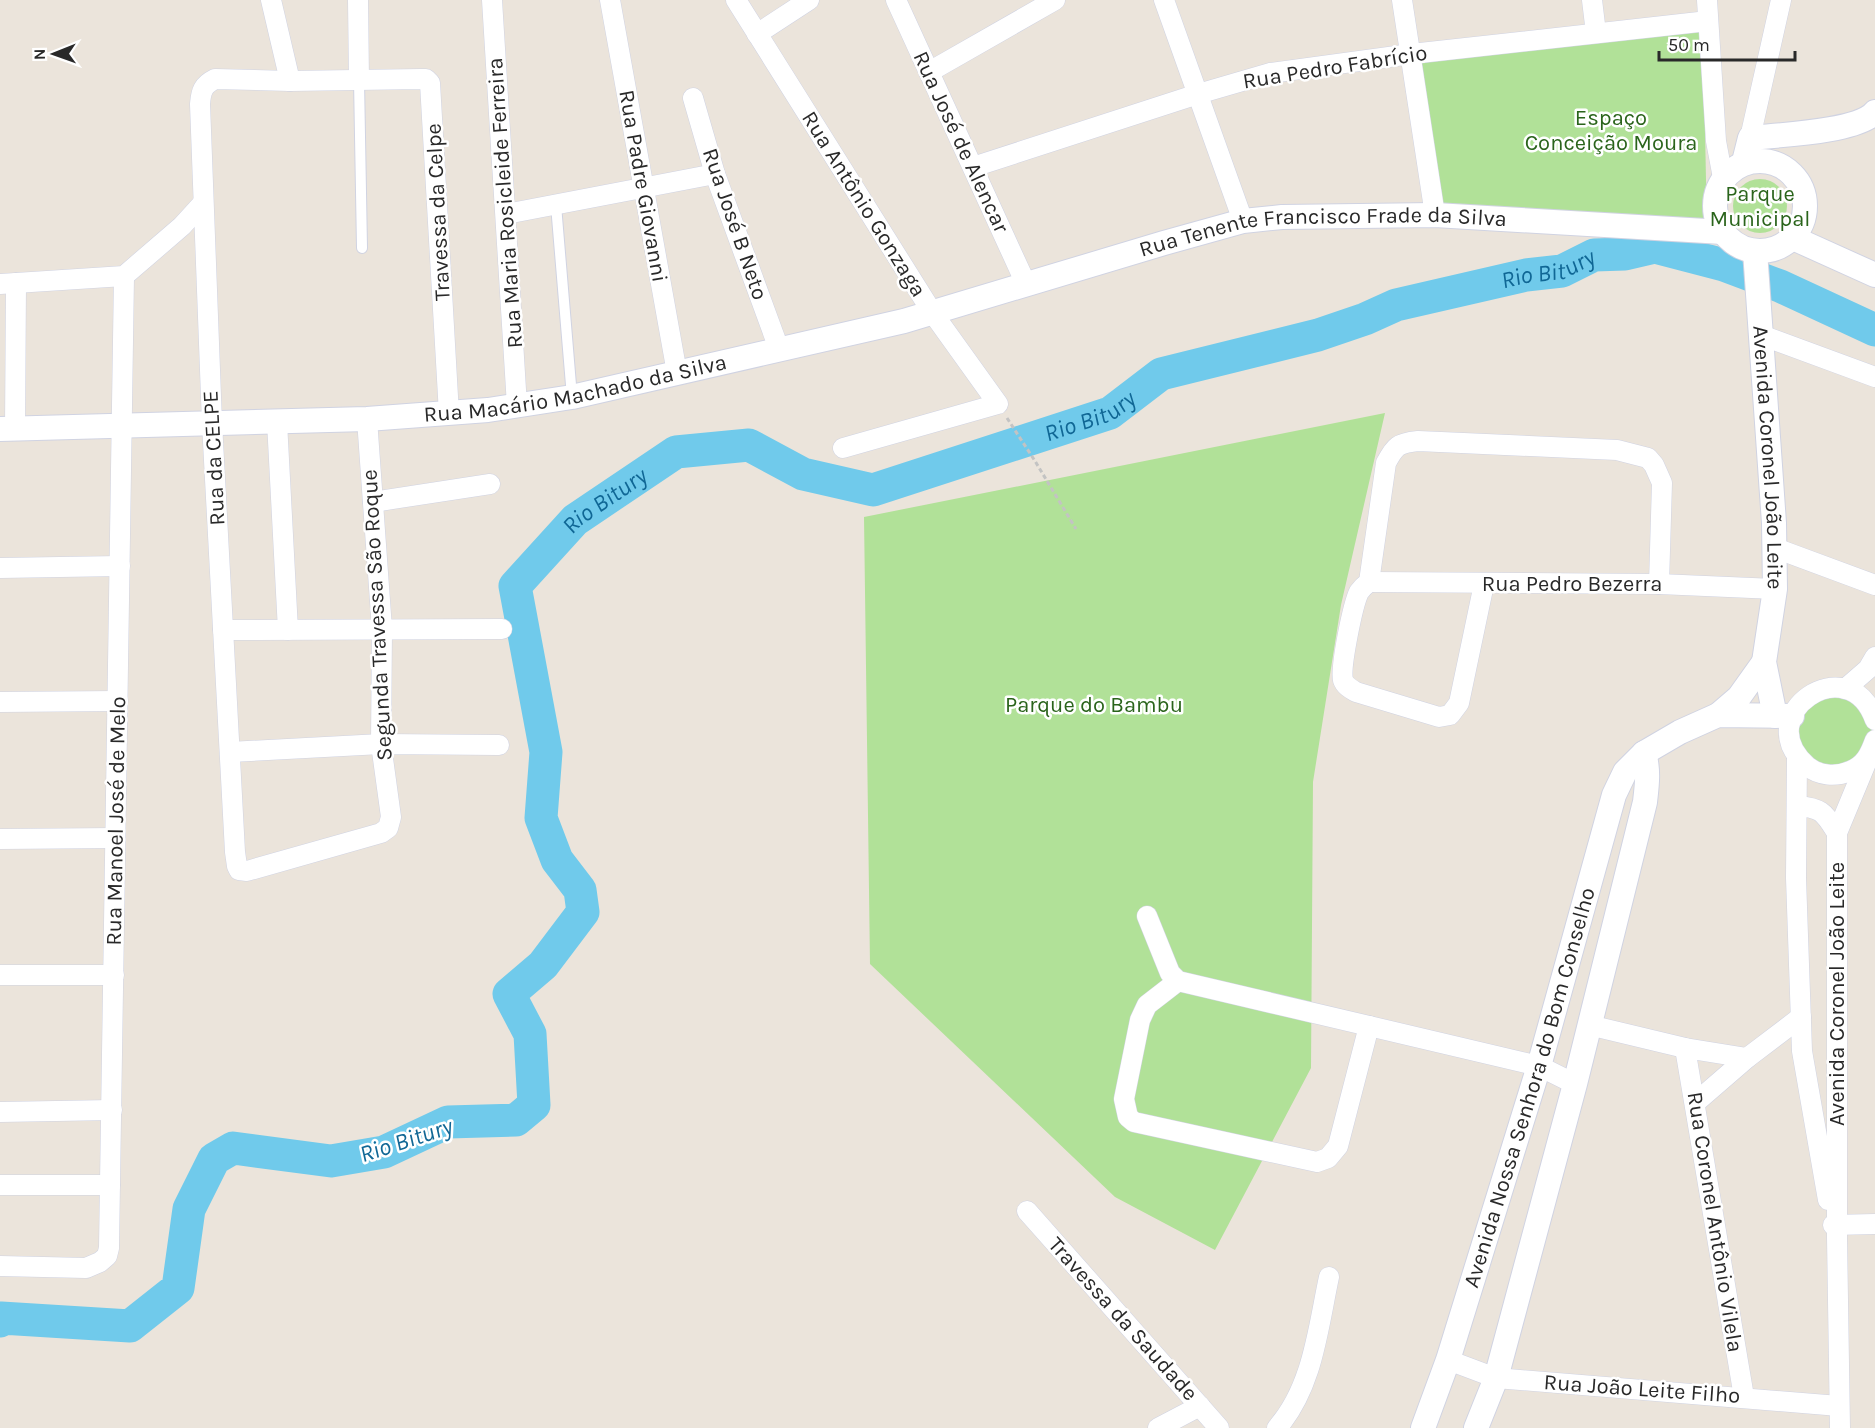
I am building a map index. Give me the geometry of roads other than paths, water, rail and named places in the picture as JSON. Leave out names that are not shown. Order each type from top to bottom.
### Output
[{"type":"street","points":[[271,0],[290,81],[358,81],[358,0]]},
{"type":"street","name":"Rua Maria Rosicleide Ferreira","points":[[492,0],[517,406]]},
{"type":"street","name":"Rua Padre Giovanni","points":[[610,0],[677,373]]},
{"type":"street","name":"Rua Antônio Gonzaga","points":[[736,0],[932,312],[1002,409],[843,448]]},
{"type":"street","points":[[757,34],[809,0]]},
{"type":"street","name":"Rua José de Alencar","points":[[896,0],[1026,284]]},
{"type":"street","points":[[929,72],[1055,0]]},
{"type":"street","points":[[1164,0],[1243,221]]},
{"type":"street","points":[[1402,0],[1436,215]]},
{"type":"street","points":[[1592,0],[1596,33]]},
{"type":"street","points":[[1707,0],[1716,141],[1723,178]]},
{"type":"street","points":[[1744,162],[1780,0]]},
{"type":"street","name":"Rua Pedro Fabrício","points":[[973,167],[1270,73],[1411,54],[1708,21]]},
{"type":"street","name":"Travessa da Celpe","points":[[358,81],[421,78],[430,83],[449,414]]},
{"type":"street","name":"Rua da CELPE","points":[[235,852],[212,423],[200,104],[202,89],[212,81],[223,79],[290,81]]},
{"type":"street","name":"Rua José B Neto","points":[[693,98],[715,174],[779,349]]},
{"type":"street","points":[[1750,138],[1832,129],[1869,122]]},
{"type":"street","points":[[1759,160],[1774,162],[1788,169],[1798,181],[1804,195],[1806,210],[1801,225],[1792,238],[1782,246],[1756,258],[1732,242],[1723,232],[1716,219],[1714,205],[1723,178],[1744,162],[1759,160]]},
{"type":"street","points":[[506,214],[715,174]]},
{"type":"street","points":[[7,429],[8,283],[124,276],[182,226],[203,203]]},
{"type":"street","name":"Rua Tenente Francisco Frade da Silva","points":[[932,312],[1243,221],[1281,217],[1436,215],[1723,232]]},
{"type":"street","points":[[1792,238],[1875,275]]},
{"type":"street","name":"Avenida Coronel João Leite","points":[[1718,715],[1739,696],[1764,662],[1775,589],[1756,258]]},
{"type":"street","name":"Rua Manoel José de Melo","points":[[0,1266],[86,1268],[107,1256],[112,1110],[124,276]]},
{"type":"street","name":"Rua Macário Machado da Silva","points":[[7,429],[367,419],[449,414],[517,406],[572,397],[904,321],[932,312]]},
{"type":"street","points":[[1760,327],[1875,377]]},
{"type":"street","name":"Segunda Travessa São Roque","points":[[235,852],[239,870],[247,872],[381,833],[390,824],[381,744],[382,629],[367,419]]},
{"type":"street","points":[[277,422],[288,630]]},
{"type":"street","points":[[1484,584],[1459,703],[1450,715],[1439,717],[1356,692],[1345,684],[1342,678],[1343,664],[1355,602],[1362,588],[1369,582],[1386,463],[1394,448],[1404,442],[1617,450],[1648,458],[1654,465],[1662,483],[1659,584]]},
{"type":"street","points":[[373,502],[490,484]]},
{"type":"street","points":[[1774,548],[1875,585]]},
{"type":"street","points":[[0,568],[120,566]]},
{"type":"street","name":"Rua Pedro Bezerra","points":[[1369,582],[1659,584],[1775,589]]},
{"type":"street","points":[[223,630],[502,629]]},
{"type":"street","points":[[1845,689],[1868,669],[1875,657]]},
{"type":"street","name":"Avenida Coronel João Leite","points":[[1764,662],[1797,757],[1796,878],[1802,1051],[1836,1229]]},
{"type":"street","points":[[1784,716],[1811,693],[1833,687],[1856,694],[1865,702],[1875,720]]},
{"type":"street","points":[[0,702],[118,701]]},
{"type":"street","name":"Avenida Nossa Senhora do Bom Conselho","points":[[1423,1428],[1448,1360],[1539,1066],[1614,795],[1625,772],[1644,753],[1680,732],[1718,715],[1784,716]]},
{"type":"street","points":[[230,752],[381,744],[499,744]]},
{"type":"street","points":[[1797,757],[1809,768],[1825,775],[1842,775],[1857,768],[1872,748]]},
{"type":"street","name":"Avenida Coronel João Leite","points":[[1840,1428],[1836,1229],[1837,833],[1872,748]]},
{"type":"street","name":"Avenida Nossa Senhora do Bom Conselho","points":[[1476,1428],[1496,1378],[1575,1084],[1644,802],[1648,766],[1644,753]]},
{"type":"street","points":[[1797,806],[1813,807],[1824,814],[1837,833]]},
{"type":"street","points":[[0,838],[116,838]]},
{"type":"street","points":[[1147,916],[1170,973],[1178,981],[1539,1066],[1575,1084]]},
{"type":"street","points":[[0,975],[114,975]]},
{"type":"street","points":[[1178,981],[1147,1005],[1140,1020],[1124,1099],[1128,1117],[1134,1122],[1317,1162],[1328,1158],[1338,1146],[1369,1026]]},
{"type":"street","points":[[1695,1103],[1747,1058],[1801,1017]]},
{"type":"street","points":[[1589,1025],[1686,1048],[1747,1058]]},
{"type":"street","name":"Rua Coronel Antônio Vilela","points":[[1686,1048],[1744,1397]]},
{"type":"street","points":[[0,1112],[112,1110]]},
{"type":"street","points":[[0,1185],[110,1185]]},
{"type":"street","name":"Travessa da Saudade","points":[[1027,1211],[1219,1428]]},
{"type":"street","points":[[1836,1229],[1875,1224]]},
{"type":"street","points":[[1277,1428],[1290,1413],[1308,1372],[1329,1277]]},
{"type":"street","name":"Rua João Leite Filho","points":[[1448,1360],[1496,1378],[1839,1406]]},
{"type":"street","points":[[1158,1428],[1200,1406]]},
{"type":"lane","points":[[358,81],[362,248]]},
{"type":"lane","points":[[556,205],[572,397]]},
{"type":"waterway","name":"Rio Bitury","points":[[0,1321],[1,1318],[130,1326],[178,1288],[189,1209],[214,1159],[233,1148],[331,1161],[384,1152],[448,1122],[516,1120],[534,1105],[530,1034],[509,994],[543,965],[583,912],[580,890],[557,860],[541,818],[546,752],[515,586],[575,520],[676,452],[749,445],[803,474],[873,490],[1110,413],[1161,374],[1318,335],[1365,319],[1396,305],[1526,275],[1562,271],[1594,255],[1625,254],[1655,247],[1724,265],[1780,286],[1875,330]]},
{"type":"park label","name":"Espaço Conceição Moura","points":[[1611,130]]},
{"type":"park label","name":"Parque Municipal","points":[[1760,206]]},
{"type":"park label","name":"Parque do Bambu","points":[[1094,705]]}]
